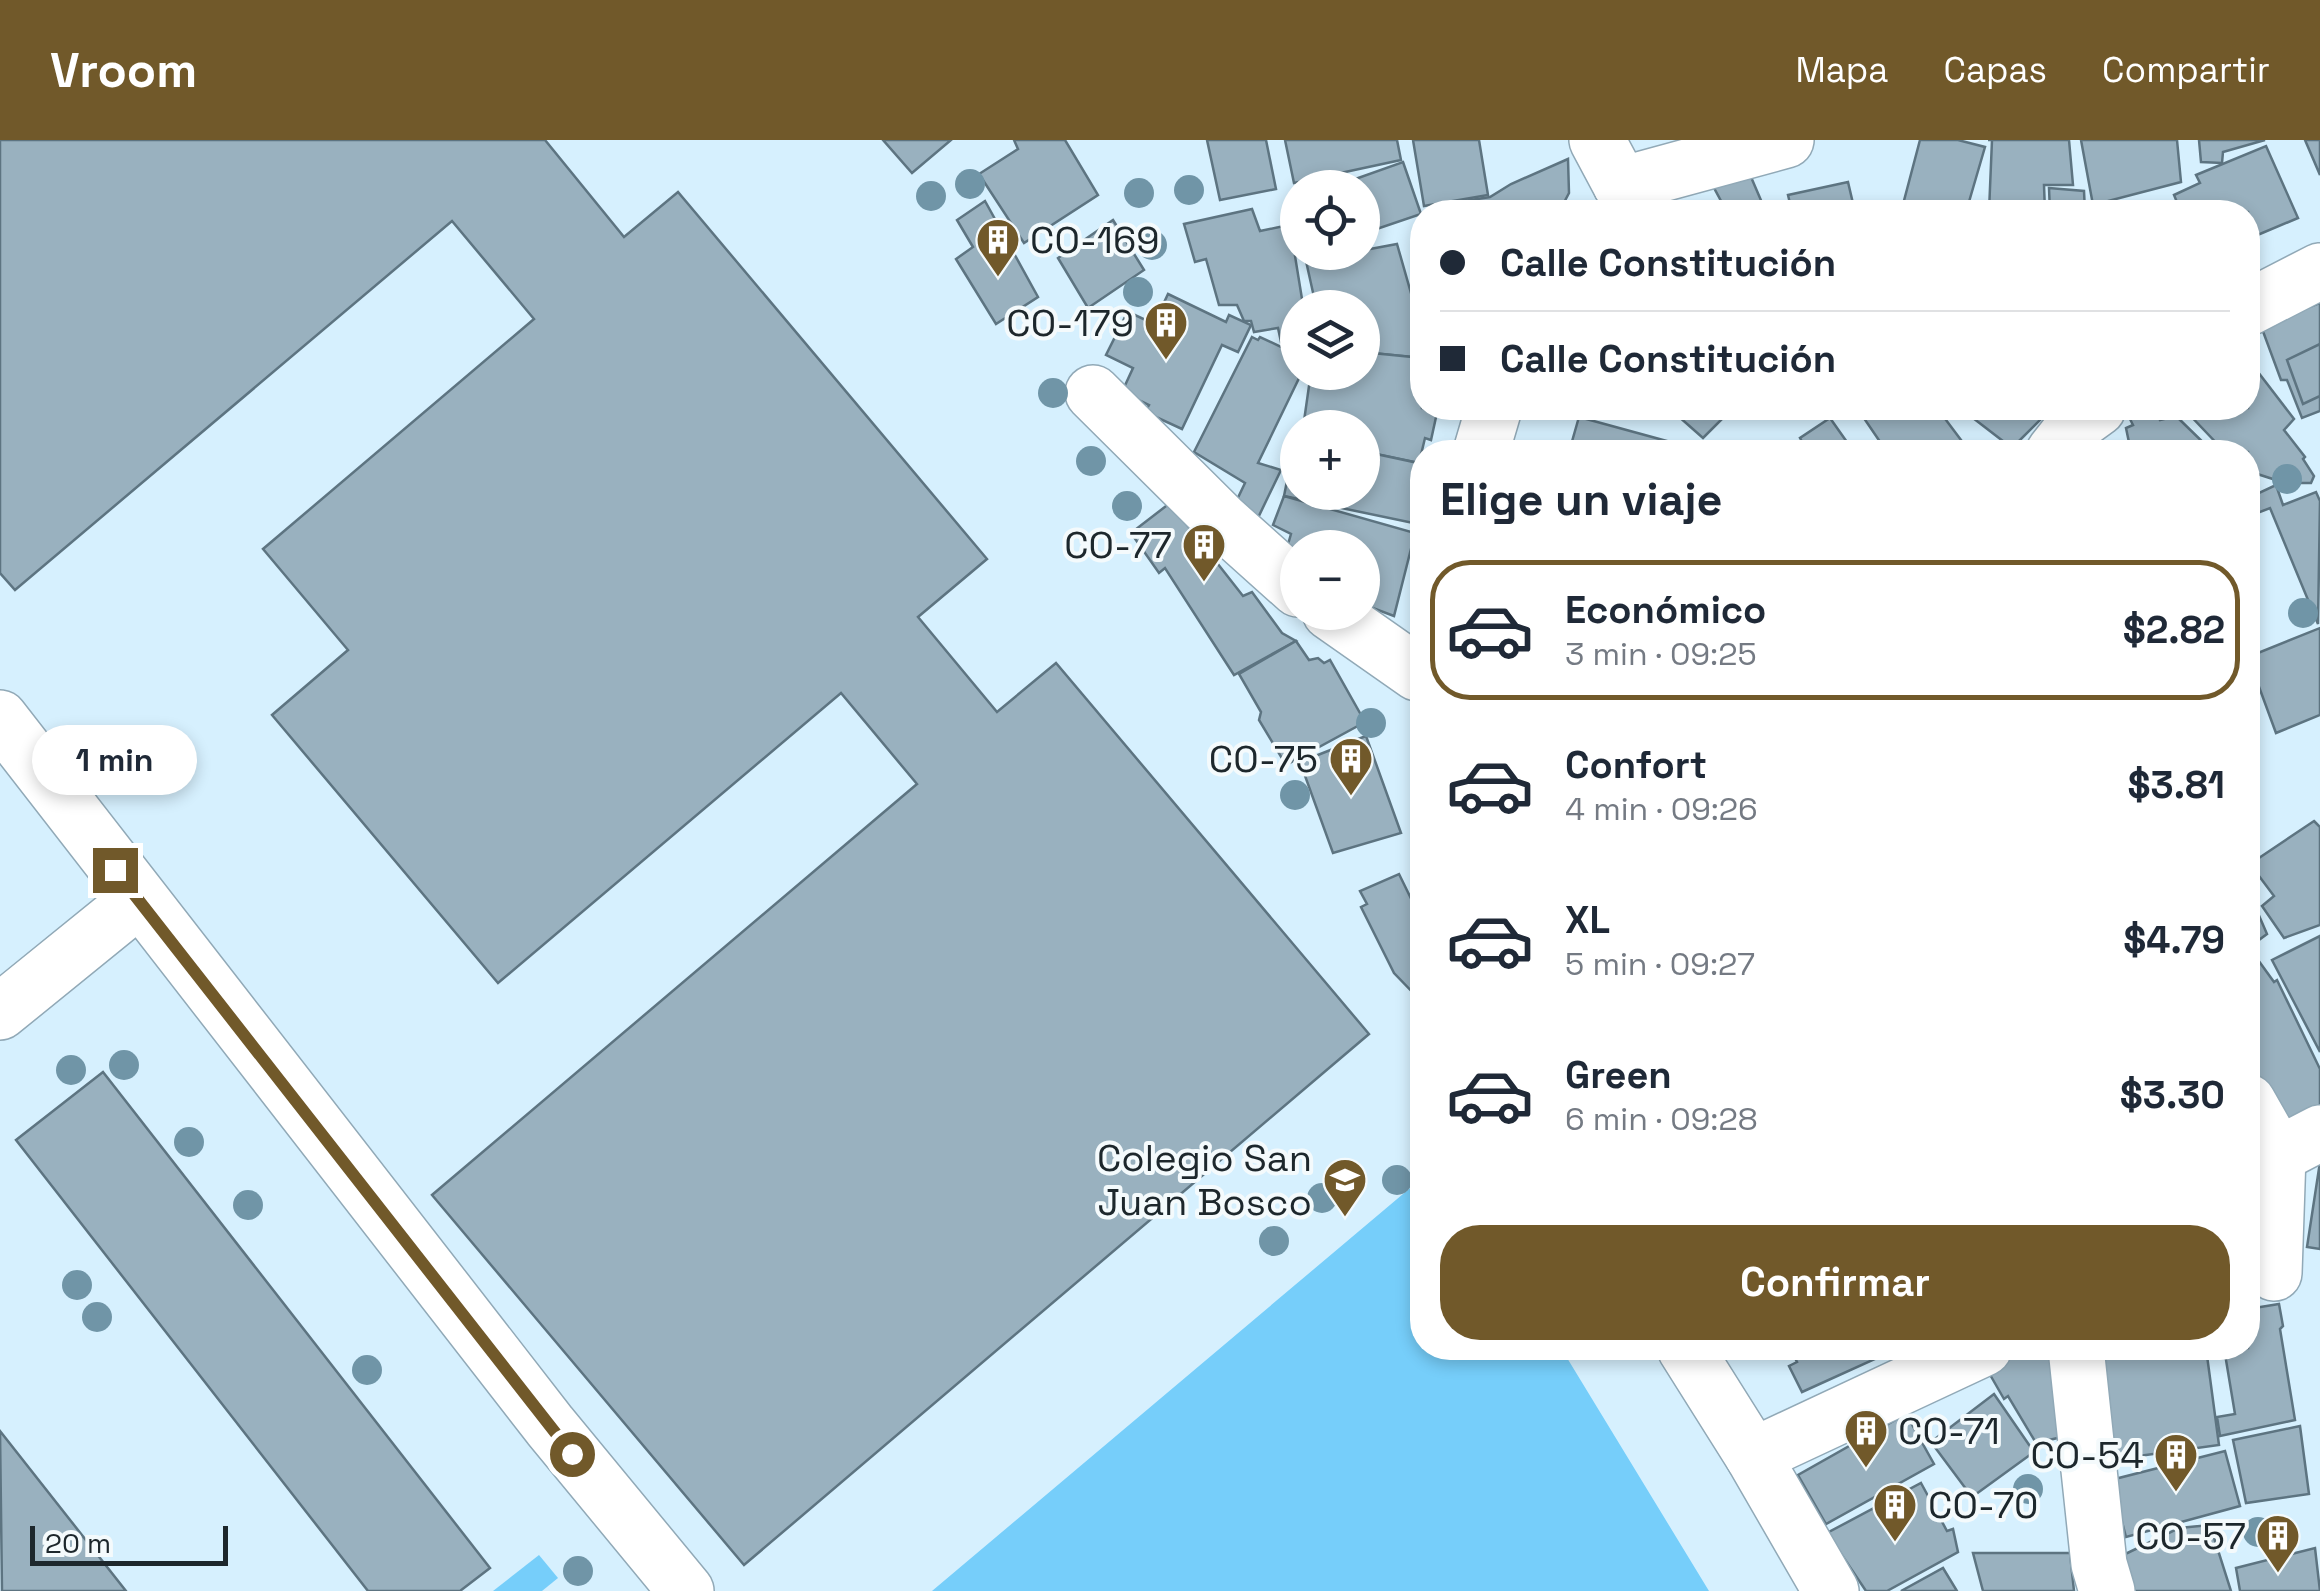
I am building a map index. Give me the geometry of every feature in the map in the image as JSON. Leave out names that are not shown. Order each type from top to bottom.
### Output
[{"type":"street","points":[[1608,179],[1786,140]]},
{"type":"street","points":[[2260,302],[2320,272]]},
{"type":"street","points":[[1093,393],[1280,574]]},
{"type":"street","points":[[2063,440],[2082,420]]},
{"type":"street","points":[[1356,630],[1410,668]]},
{"type":"street","points":[[0,718],[550,1426],[686,1591]]},
{"type":"street","points":[[0,1012],[138,900]]},
{"type":"street","points":[[2260,1112],[2299,1144],[2280,1277]]},
{"type":"street","points":[[1693,1360],[1831,1591]]},
{"type":"street","points":[[1753,1456],[1958,1360]]},
{"type":"street","points":[[2077,1360],[2099,1564],[2107,1591]]},
{"type":"shaded area","name":"Colegio San Juan Bosco","points":[[1410,1188],[1410,1360],[1568,1360],[1709,1591],[932,1591]]},
{"type":"shaded area","points":[[539,1555],[558,1578],[542,1591],[493,1591]]},
{"type":"building","points":[[0,140],[545,140],[624,237],[678,192],[987,559],[918,617],[997,712],[1056,663],[1369,1034],[744,1565],[432,1195],[917,784],[841,693],[498,983],[272,715],[348,650],[263,549],[534,319],[452,221],[15,590],[0,573]]},
{"type":"building","points":[[883,140],[951,140],[912,173]]},
{"type":"building","points":[[1014,140],[1065,140],[1098,195],[1024,243],[979,174],[1018,149]]},
{"type":"building","points":[[1207,140],[1266,140],[1276,189],[1220,200]]},
{"type":"building","points":[[1285,140],[1397,140],[1401,160],[1354,170],[1291,170]]},
{"type":"building","points":[[1413,140],[1479,140],[1488,195],[1423,200]]},
{"type":"building","points":[[1920,140],[1958,140],[1985,147],[1970,200],[1904,200]]},
{"type":"building","points":[[1992,140],[2069,140],[2073,185],[2044,185],[2045,200],[1990,200]]},
{"type":"building","points":[[2081,140],[2177,140],[2181,182],[2112,200],[2092,200]]},
{"type":"building","points":[[2199,140],[2265,140],[2223,152],[2222,163],[2201,162]]},
{"type":"building","points":[[2305,140],[2320,140],[2320,175]]},
{"type":"building","points":[[2266,146],[2298,218],[2260,234],[2260,200],[2176,200],[2174,195],[2200,183],[2196,175]]},
{"type":"building","points":[[1568,159],[1569,193],[1565,200],[1471,200],[1490,197]]},
{"type":"building","points":[[1403,162],[1416,200],[1410,200],[1410,218],[1380,228],[1380,170]]},
{"type":"building","points":[[1748,170],[1761,200],[1721,200],[1713,186]]},
{"type":"building","points":[[1848,182],[1852,200],[1789,200],[1788,195]]},
{"type":"building","points":[[2049,188],[2084,191],[2084,200],[2050,200]]},
{"type":"building","name":"CO-169","points":[[985,201],[1038,297],[996,324],[956,259],[973,247],[957,220]]},
{"type":"building","points":[[1252,209],[1260,231],[1280,227],[1280,270],[1297,270],[1301,290],[1280,290],[1280,337],[1278,328],[1254,332],[1251,321],[1244,321],[1237,305],[1219,305],[1206,259],[1195,262],[1184,224]]},
{"type":"building","points":[[1113,220],[1144,270],[1088,308],[1058,258]]},
{"type":"building","points":[[1397,244],[1410,290],[1410,357],[1380,354],[1380,290],[1312,290],[1308,270],[1380,270],[1380,247]]},
{"type":"building","name":"CO-179","points":[[1168,294],[1226,322],[1229,315],[1251,325],[1238,352],[1222,345],[1182,429],[1145,412],[1149,405],[1122,392],[1133,368],[1106,355],[1126,315],[1133,314],[1154,324]]},
{"type":"building","points":[[2320,303],[2320,411],[2302,418],[2287,380],[2281,380],[2261,326]]},
{"type":"building","points":[[1252,337],[1280,346],[1280,390],[1293,390],[1284,410],[1280,410],[1258,463],[1280,472],[1256,522],[1235,504],[1245,483],[1194,452]]},
{"type":"building","points":[[2320,344],[2320,396],[2303,404],[2287,360]]},
{"type":"building","points":[[1380,354],[1410,357],[1410,420],[1435,420],[1431,440],[1410,440],[1410,461],[1380,455],[1380,410],[1306,410],[1308,390],[1380,390]]},
{"type":"building","points":[[2260,375],[2294,419],[2284,430],[2314,476],[2311,483],[2297,483],[2285,473],[2276,480],[2260,475],[2260,440],[2214,440],[2195,420],[2260,420]]},
{"type":"building","points":[[1578,420],[1590,420],[1663,440],[1572,440]]},
{"type":"building","points":[[1683,420],[1721,420],[1703,438]]},
{"type":"building","points":[[1831,420],[1846,440],[1801,440]]},
{"type":"building","points":[[1865,420],[1946,420],[1961,440],[1879,440]]},
{"type":"building","points":[[1976,420],[2040,420],[2020,440],[2002,440]]},
{"type":"building","points":[[2130,420],[2180,420],[2201,440],[2128,440],[2126,428],[2133,425]]},
{"type":"building","points":[[1380,455],[1410,461],[1410,522],[1351,510],[1380,510]]},
{"type":"building","points":[[2276,485],[2283,505],[2316,492],[2320,501],[2318,624],[2270,508],[2260,512],[2260,492]]},
{"type":"building","name":"CO-77","points":[[1170,503],[1243,596],[1252,592],[1282,633],[1296,641],[1234,675],[1165,568],[1159,573],[1131,533]]},
{"type":"building","points":[[1280,507],[1280,510],[1334,510],[1410,532],[1410,553],[1394,616],[1380,611],[1380,530],[1283,530],[1273,525]]},
{"type":"building","points":[[2320,628],[2320,715],[2276,733],[2260,690],[2260,652]]},
{"type":"building","points":[[1296,641],[1309,660],[1330,660],[1365,722],[1286,765],[1259,720],[1261,712],[1239,674]]},
{"type":"building","name":"CO-75","points":[[1366,736],[1401,833],[1333,853],[1300,762]]},
{"type":"building","points":[[2314,821],[2320,827],[2320,925],[2284,938],[2262,906],[2274,896],[2260,877],[2260,857]]},
{"type":"building","points":[[1399,874],[1410,896],[1410,990],[1394,973],[1361,907],[1367,904],[1360,891]]},
{"type":"building","points":[[2260,918],[2267,934],[2260,939]]},
{"type":"building","points":[[2320,936],[2320,1052],[2272,960]]},
{"type":"building","points":[[2260,963],[2274,982],[2277,980],[2320,1069],[2320,1115],[2287,1131],[2260,1081]]},
{"type":"building","points":[[103,1072],[490,1568],[460,1591],[368,1591],[16,1140]]},
{"type":"building","points":[[2320,1162],[2320,1249],[2307,1247]]},
{"type":"building","points":[[2279,1304],[2295,1420],[2220,1436],[2217,1417],[2235,1414],[2226,1360],[2260,1360],[2260,1307]]},
{"type":"building","points":[[1873,1360],[1802,1392],[1789,1366],[1797,1362]]},
{"type":"building","points":[[1982,1360],[2062,1360],[2079,1433],[2036,1443],[2008,1396],[2004,1399]]},
{"type":"building","points":[[2096,1360],[2208,1360],[2219,1445],[2102,1461]]},
{"type":"building","points":[[1994,1394],[2034,1452],[1972,1497],[1931,1442]]},
{"type":"building","name":"CO-71","points":[[1906,1414],[1934,1464],[1826,1524],[1798,1475]]},
{"type":"building","points":[[2300,1426],[2309,1494],[2246,1503],[2233,1440]]},
{"type":"building","points":[[0,1431],[126,1591],[2,1591]]},
{"type":"building","name":"CO-54","points":[[2225,1451],[2240,1506],[2126,1537],[2111,1480]]},
{"type":"building","name":"CO-70","points":[[1921,1483],[1947,1531],[1953,1529],[1958,1552],[1887,1591],[1866,1591],[1827,1533]]},
{"type":"building","points":[[2210,1525],[2231,1591],[2125,1591],[2115,1559],[2179,1528]]},
{"type":"building","name":"CO-57","points":[[2315,1548],[2320,1591],[2240,1591],[2236,1568]]},
{"type":"building","points":[[1973,1553],[2070,1553],[2074,1591],[1983,1591]]},
{"type":"building","points":[[1943,1568],[1957,1591],[1901,1591]]},
{"type":"place","name":"CO-169","points":[[998,278]]},
{"type":"place","name":"CO-179","points":[[1166,361]]},
{"type":"place","name":"CO-77","points":[[1204,583]]},
{"type":"place","name":"CO-75","points":[[1351,797]]},
{"type":"place","name":"Colegio San Juan Bosco","points":[[1345,1218]]},
{"type":"place","name":"CO-71","points":[[1866,1469]]},
{"type":"place","name":"CO-54","points":[[2176,1493]]},
{"type":"place","name":"CO-70","points":[[1895,1543]]},
{"type":"place","name":"CO-57","points":[[2278,1574]]},
{"type":"route","points":[[115,870],[572,1454]]}]
